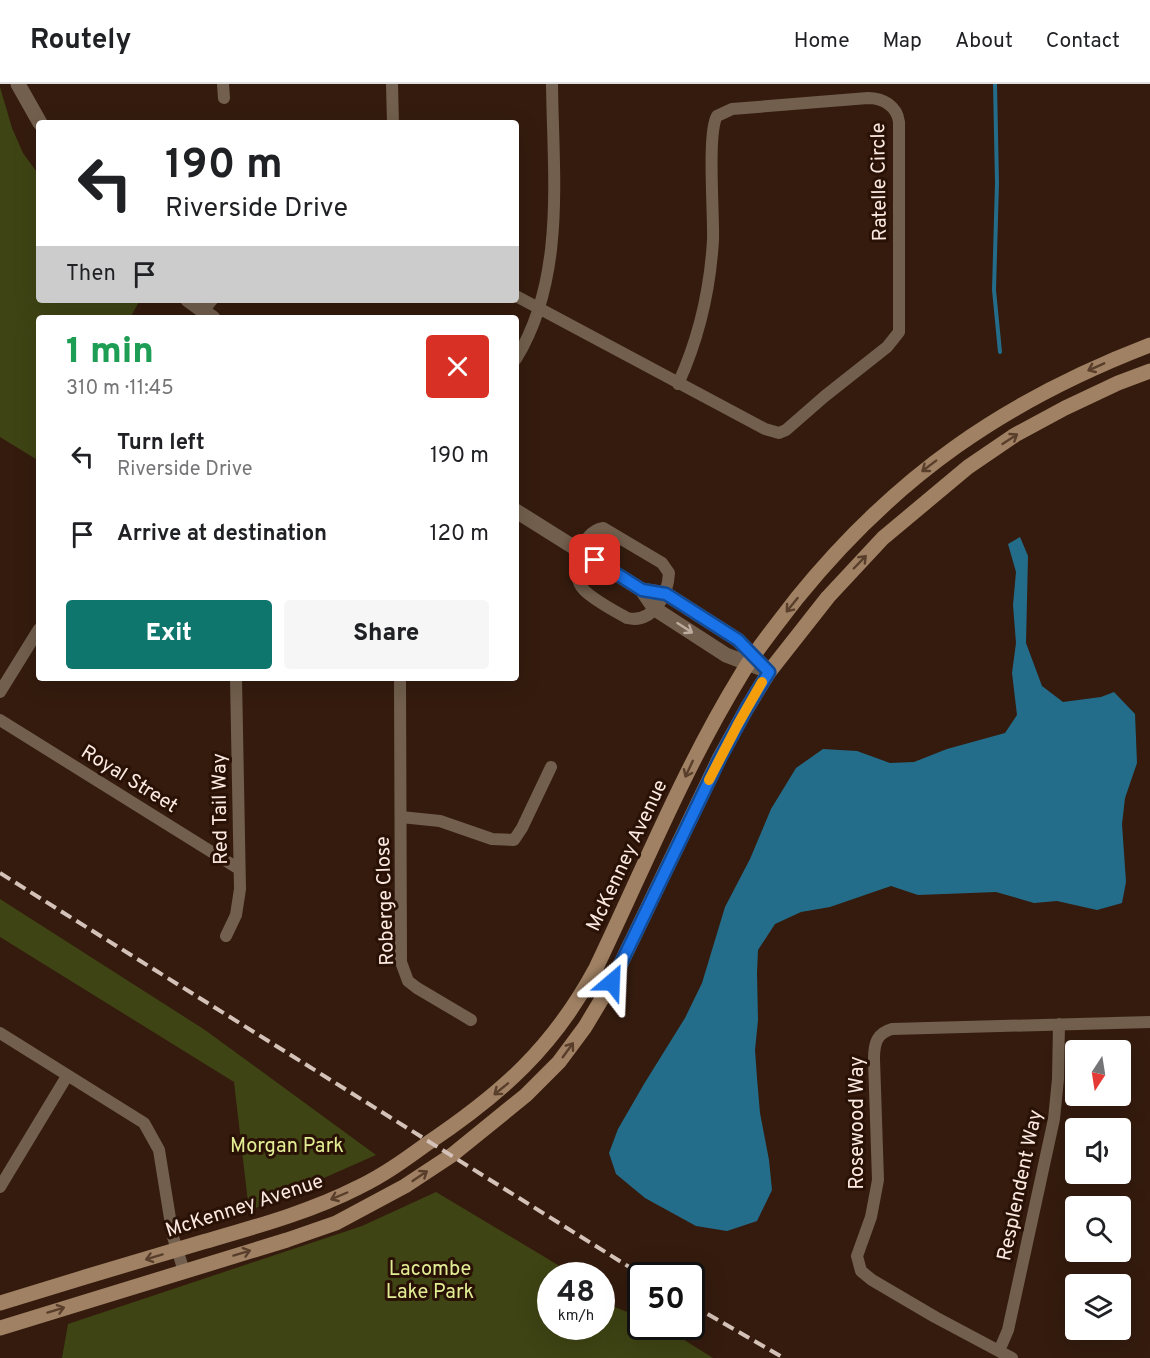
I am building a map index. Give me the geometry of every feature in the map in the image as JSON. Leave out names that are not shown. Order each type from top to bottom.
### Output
[{"type":"main road","name":"McKenney Avenue","points":[[0,1303],[282,1219],[359,1187],[456,1126],[511,1081],[543,1048],[582,994],[695,757],[751,660],[836,552],[876,511],[962,441],[1013,409],[1077,375],[1150,345]]},
{"type":"main road","points":[[0,1328],[336,1223],[405,1186],[465,1145],[526,1095],[560,1062],[585,1027],[612,982],[720,758],[769,672],[847,575],[883,538],[934,494],[1014,435],[1118,383],[1150,371]]},
{"type":"street","points":[[18,84],[38,120]]},
{"type":"street","points":[[223,84],[224,98]]},
{"type":"street","points":[[392,84],[393,120]]},
{"type":"street","points":[[519,353],[530,332],[549,267],[552,237],[552,84]]},
{"type":"street","name":"Ratelle Circle","points":[[519,298],[678,384],[765,429],[778,433],[793,425],[896,338],[900,324],[899,118],[894,109],[882,100],[868,98],[732,109],[717,116],[713,131],[714,222],[708,287],[697,337],[678,384]]},
{"type":"street","points":[[194,303],[209,310]]},
{"type":"street","points":[[519,513],[642,590],[656,609],[726,655],[751,660],[769,672]]},
{"type":"street","points":[[603,528],[611,532],[662,563],[669,573],[666,594],[656,609],[641,618],[633,620],[627,618],[584,590],[579,583],[579,550],[596,529],[603,528]]},
{"type":"street","points":[[642,590],[666,594],[738,640],[751,660]]},
{"type":"street","points":[[0,692],[36,634]]},
{"type":"street","name":"Red Tail Way","points":[[226,936],[237,908],[239,869],[236,681]]},
{"type":"street","name":"Roberge Close","points":[[400,681],[401,962],[408,981],[471,1020]]},
{"type":"street","name":"Royal Street","points":[[0,720],[239,869]]},
{"type":"street","name":"Roberge Close","points":[[401,817],[440,821],[492,839],[514,840],[551,767]]},
{"type":"street","name":"Rosewood Way","points":[[1012,1358],[872,1280],[861,1271],[857,1256],[874,1206],[878,1180],[874,1049],[879,1035],[892,1029],[1150,1022]]},
{"type":"street","name":"Resplendent Way","points":[[999,1351],[1008,1330],[1054,1119],[1059,1079],[1059,1024]]},
{"type":"street","points":[[0,1033],[144,1123],[155,1140],[161,1159],[176,1250],[184,1271]]},
{"type":"street","points":[[0,1187],[67,1076]]},
{"type":"green space","points":[[0,87],[12,128],[23,153],[36,171],[36,303],[138,303],[132,315],[36,315],[36,459],[0,437]]},
{"type":"green space","name":"Morgan Park","points":[[0,899],[205,1030],[376,1155],[249,1211],[234,1082],[0,937]]},
{"type":"green space","name":"Lacombe Lake Park","points":[[436,1192],[553,1262],[537,1262],[537,1340],[615,1340],[615,1307],[627,1312],[627,1340],[684,1340],[713,1358],[62,1358],[68,1324],[362,1226]]},
{"type":"water","points":[[1020,537],[1028,556],[1026,643],[1042,686],[1063,702],[1101,697],[1114,692],[1135,714],[1137,763],[1125,798],[1122,824],[1126,882],[1122,903],[1097,910],[1057,901],[1034,903],[996,892],[918,895],[891,886],[830,907],[801,912],[775,924],[758,950],[758,1020],[755,1050],[760,1113],[772,1190],[757,1221],[727,1231],[696,1226],[645,1198],[616,1174],[609,1153],[618,1129],[685,1018],[702,983],[725,907],[750,859],[771,809],[796,768],[823,749],[857,751],[890,763],[914,762],[947,749],[1005,733],[1017,715],[1012,673],[1016,643],[1013,605],[1016,572],[1008,544]]},
{"type":"waterway","points":[[995,84],[997,183],[994,290],[1000,352]]},
{"type":"railway","points":[[0,873],[627,1266]]},
{"type":"railway","points":[[705,1312],[784,1358]]},
{"type":"slow traffic","points":[[709,780],[762,682]]},
{"type":"route","points":[[595,560],[642,590],[666,594],[738,640],[769,672],[720,758],[612,982]]}]
